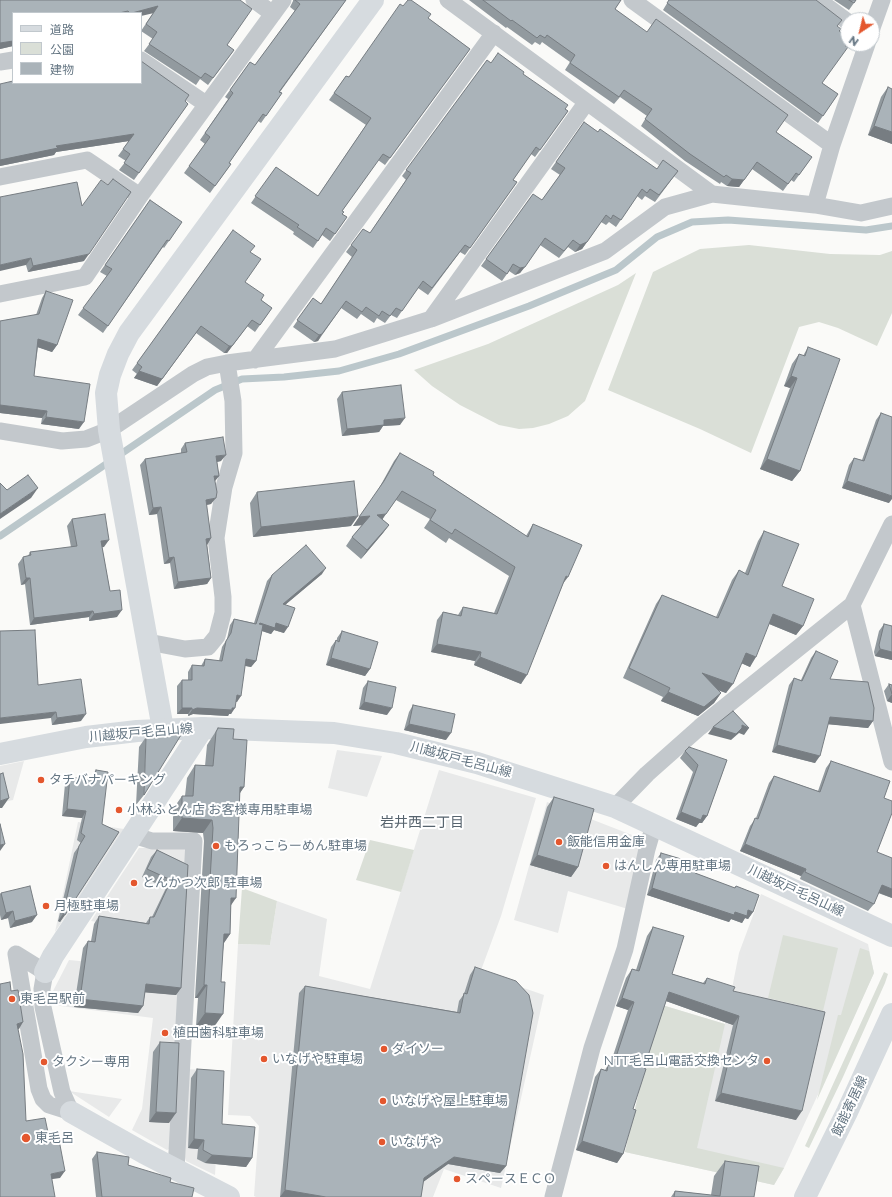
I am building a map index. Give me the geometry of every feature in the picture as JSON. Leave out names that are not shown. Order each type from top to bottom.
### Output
[{"type":"street","points":[[254,0],[273,14]]},
{"type":"street","points":[[0,294],[85,277],[140,196],[283,0]]},
{"type":"street","points":[[163,729],[110,435],[106,393],[110,375],[118,354],[129,333],[373,0]]},
{"type":"street","points":[[632,0],[832,145]]},
{"type":"street","points":[[818,0],[840,16]]},
{"type":"street","points":[[878,12],[882,0]]},
{"type":"street","points":[[456,2],[586,103],[712,194]]},
{"type":"street","points":[[255,360],[494,33]]},
{"type":"street","points":[[815,205],[832,145],[864,52]]},
{"type":"street","points":[[0,62],[12,60]]},
{"type":"street","points":[[142,61],[206,104]]},
{"type":"street","points":[[431,319],[586,103]]},
{"type":"street","points":[[0,177],[87,160],[140,196]]},
{"type":"street","points":[[0,431],[62,441],[110,435],[193,374],[207,367],[228,367],[255,360],[335,349],[431,319],[605,251],[665,207],[712,194],[815,205],[861,213],[892,206]]},
{"type":"street","points":[[148,642],[185,649],[208,647],[217,636],[223,613],[223,597],[216,538],[224,487],[234,453],[233,401],[228,367]]},
{"type":"street","points":[[615,807],[647,774],[700,726],[852,605],[892,524]]},
{"type":"street","points":[[852,605],[892,762]]},
{"type":"street","points":[[71,1112],[62,1092],[43,1007],[42,989],[45,972],[53,956],[203,728]]},
{"type":"street","name":"川越坂戸毛呂山線","points":[[0,754],[86,737],[163,729],[203,728],[334,733],[396,743],[477,762],[615,807],[892,936]]},
{"type":"street","points":[[553,1197],[592,1048],[625,950],[647,849],[654,825]]},
{"type":"street","points":[[133,835],[152,841],[194,841],[176,1170]]},
{"type":"street","points":[[45,972],[16,954],[42,1099],[49,1105],[71,1112],[176,1170],[229,1197]]},
{"type":"street","points":[[22,992],[27,983],[45,972]]},
{"type":"street","name":"飯能寄居線","points":[[806,1196],[892,1014]]},
{"type":"shaded area","points":[[337,750],[382,756],[367,797],[328,788]]},
{"type":"shaded area","points":[[24,761],[13,800],[3,802],[3,807],[0,808],[0,766]]},
{"type":"shaded area","points":[[439,770],[536,798],[501,916],[480,973],[544,995],[501,1188],[444,1169],[433,1197],[256,1197],[254,1196],[259,1126],[250,1116],[228,1115],[238,944],[270,945],[277,901],[327,919],[319,976],[370,989]]},
{"type":"shaded area","points":[[547,802],[632,835],[640,849],[628,909],[568,891],[558,933],[514,920]]},
{"type":"shaded area","points":[[78,822],[124,829],[55,932]]},
{"type":"shaded area","points":[[139,848],[188,848],[173,1147],[167,1150],[132,1130],[142,1109],[153,1018],[53,1005],[51,995],[69,960],[131,966],[136,928],[91,921]]},
{"type":"shaded area","points":[[761,894],[868,944],[874,973],[784,1168],[774,1185],[625,1152],[645,1066],[662,1005],[725,1024],[739,953]]},
{"type":"shaded area","points":[[187,1069],[221,1071],[215,1175],[186,1161],[183,1151]]},
{"type":"shaded area","points":[[69,1091],[122,1099],[109,1117]]},
{"type":"green space","points":[[749,245],[830,254],[880,255],[892,251],[892,313],[877,346],[838,328],[819,322],[799,327],[751,453],[700,429],[608,390],[653,272],[700,249]]},
{"type":"green space","points":[[636,273],[585,401],[568,416],[549,424],[533,428],[519,429],[499,425],[460,405],[432,386],[414,370],[488,344],[618,285]]},
{"type":"green space","points":[[370,840],[414,850],[401,892],[356,880]]},
{"type":"green space","points":[[242,888],[277,901],[270,945],[238,944]]},
{"type":"green space","points":[[783,935],[838,948],[823,1011],[768,998]]},
{"type":"green space","points":[[860,948],[869,951],[874,973],[817,1100],[838,1015],[841,1015]]},
{"type":"green space","points":[[884,972],[888,974],[885,983],[809,1148],[805,1146]]},
{"type":"green space","points":[[662,1005],[725,1024],[697,1148],[784,1168],[774,1185],[625,1152],[645,1066]]},
{"type":"building","points":[[0,0],[240,0],[252,9],[227,45],[234,50],[213,78],[205,73],[201,78],[149,44],[157,32],[146,24],[158,6],[136,12],[12,12],[12,41],[0,43]]},
{"type":"building","points":[[295,0],[346,0],[279,92],[282,93],[266,116],[263,114],[215,186],[189,166],[210,137],[205,133],[233,93],[230,90],[250,62],[255,65],[300,4]]},
{"type":"building","points":[[408,0],[411,0],[431,14],[428,18],[470,49],[390,158],[383,154],[342,211],[344,212],[342,214],[347,217],[335,234],[326,228],[318,241],[297,227],[299,225],[255,196],[276,167],[318,196],[371,118],[334,93],[346,76],[349,77],[400,4],[403,6]]},
{"type":"building","points":[[483,0],[621,0],[615,9],[647,32],[656,19],[788,115],[776,132],[812,157],[799,175],[796,173],[788,184],[757,162],[744,180],[732,179],[726,175],[724,177],[690,154],[645,119],[652,109],[624,90],[619,97],[570,63],[575,55],[547,35],[545,38],[540,35],[537,38]]},
{"type":"building","points":[[669,0],[816,0],[840,18],[840,22],[837,26],[840,28],[840,52],[844,52],[822,83],[838,94],[823,116],[667,3]]},
{"type":"building","points":[[849,0],[856,0],[854,3]]},
{"type":"building","points":[[498,53],[524,72],[523,74],[568,105],[565,109],[568,111],[540,150],[536,147],[513,180],[517,182],[470,248],[465,245],[432,288],[423,281],[402,311],[396,308],[390,316],[382,311],[379,316],[366,307],[362,312],[346,301],[322,334],[319,335],[297,320],[313,298],[321,304],[357,250],[351,245],[363,229],[370,233],[411,173],[406,170],[487,60],[491,63]]},
{"type":"building","points":[[142,62],[189,95],[185,101],[188,104],[139,173],[124,163],[130,154],[123,149],[134,134],[56,146],[58,148],[0,160],[0,84],[12,81],[12,84],[142,84]]},
{"type":"building","points":[[888,87],[892,89],[892,132],[874,126]]},
{"type":"building","points":[[584,122],[598,132],[600,129],[657,169],[663,160],[678,171],[659,195],[650,189],[647,193],[642,189],[621,220],[613,215],[611,219],[606,215],[587,242],[580,245],[573,240],[564,251],[545,238],[525,267],[520,268],[513,264],[507,274],[486,259],[533,194],[542,200],[565,168],[556,162]]},
{"type":"building","points":[[113,179],[131,192],[89,254],[33,266],[31,258],[0,265],[0,197],[77,182],[82,206],[101,180],[108,185]]},
{"type":"building","points":[[150,200],[182,222],[169,241],[167,240],[108,326],[83,308],[112,269],[105,265]]},
{"type":"building","points":[[233,230],[255,246],[250,252],[261,259],[245,282],[264,295],[261,300],[272,308],[260,325],[252,320],[232,346],[229,346],[201,326],[162,379],[139,371],[142,367],[137,363]]},
{"type":"building","points":[[46,291],[73,300],[57,345],[38,339],[34,376],[90,384],[84,422],[46,417],[47,411],[0,405],[0,321],[39,314]]},
{"type":"building","points":[[808,347],[840,359],[800,471],[767,459],[797,378],[791,376],[799,354],[805,356]]},
{"type":"building","points":[[401,385],[405,418],[384,420],[384,425],[347,429],[342,392]]},
{"type":"building","points":[[881,413],[892,417],[892,496],[847,481],[854,458],[864,461]]},
{"type":"building","points":[[223,437],[226,455],[216,456],[219,476],[214,476],[217,492],[216,498],[206,500],[211,538],[206,539],[211,578],[178,582],[174,557],[169,558],[161,507],[153,508],[145,459],[187,452],[185,443]]},
{"type":"building","points":[[400,453],[434,472],[433,475],[528,537],[533,524],[582,545],[568,577],[566,576],[527,675],[480,657],[481,652],[437,644],[443,612],[461,616],[463,607],[497,614],[515,567],[455,529],[452,534],[430,520],[436,510],[402,491],[386,514],[377,515],[389,525],[367,550],[352,537],[370,516],[359,517],[384,481]]},
{"type":"building","points":[[28,475],[38,488],[0,514],[0,483],[7,490]]},
{"type":"building","points":[[354,481],[358,516],[261,527],[257,492]]},
{"type":"building","points":[[105,514],[109,540],[101,541],[110,591],[120,590],[122,610],[94,614],[93,611],[34,618],[30,578],[26,578],[23,557],[31,555],[30,552],[77,546],[72,519]]},
{"type":"building","points":[[764,531],[799,544],[782,586],[814,599],[803,626],[773,614],[756,657],[746,653],[733,684],[702,673],[721,693],[704,707],[668,692],[670,688],[629,668],[662,595],[718,618],[739,570],[748,575]]},
{"type":"building","points":[[306,545],[326,568],[283,604],[295,608],[288,627],[276,623],[275,628],[260,623],[259,624],[263,625],[256,661],[246,659],[241,696],[237,695],[235,708],[232,708],[232,710],[197,708],[192,710],[192,708],[182,708],[182,680],[192,680],[192,665],[204,666],[205,659],[222,661],[226,641],[231,633],[234,619],[256,624],[272,575]]},
{"type":"building","points":[[884,624],[892,626],[892,652],[880,649],[879,645]]},
{"type":"building","points":[[35,630],[38,685],[81,679],[86,714],[57,718],[56,712],[0,718],[0,631]]},
{"type":"building","points":[[342,631],[378,642],[370,669],[331,658],[336,640],[339,642]]},
{"type":"building","points":[[816,651],[838,661],[830,679],[868,682],[874,708],[873,721],[830,717],[820,756],[777,745],[794,678],[802,681]]},
{"type":"building","points":[[368,681],[396,687],[392,708],[364,702]]},
{"type":"building","points":[[889,684],[892,685],[892,694]]},
{"type":"building","points":[[413,705],[455,714],[451,733],[409,724]]},
{"type":"building","points":[[733,711],[749,728],[742,725],[742,728],[736,734],[713,727]]},
{"type":"building","points":[[218,728],[234,729],[233,739],[247,740],[244,787],[240,787],[236,898],[231,898],[230,934],[224,934],[221,982],[225,982],[223,1014],[205,1013],[207,985],[204,985],[213,828],[212,820],[182,818],[182,796],[193,796],[195,765],[213,766],[216,732]]},
{"type":"building","points":[[181,735],[144,795],[146,737]]},
{"type":"building","points":[[689,747],[727,760],[707,816],[703,815],[701,820],[681,812],[698,765],[685,751]]},
{"type":"building","points":[[831,761],[890,781],[884,798],[892,801],[892,813],[877,852],[892,858],[892,889],[882,885],[874,904],[805,872],[806,869],[745,844],[755,818],[758,819],[774,776],[820,792]]},
{"type":"building","points":[[96,770],[108,772],[102,824],[119,832],[65,915],[63,914],[79,846],[85,836],[81,833],[86,811],[67,809],[70,777],[94,780]]},
{"type":"building","points":[[3,773],[9,798],[0,801],[0,774]]},
{"type":"building","name":"飯能信用金庫","points":[[554,797],[594,809],[578,867],[537,855]]},
{"type":"building","points":[[0,824],[5,844],[0,845]]},
{"type":"building","points":[[157,850],[188,865],[181,988],[146,984],[143,1006],[80,999],[88,941],[95,942],[99,916],[149,924],[150,917],[154,917],[171,880],[147,869]]},
{"type":"building","points":[[661,853],[698,864],[695,873],[759,895],[753,912],[748,910],[747,916],[735,912],[734,915],[652,888]]},
{"type":"building","points":[[30,886],[37,915],[15,921],[13,911],[6,913],[1,893]]},
{"type":"building","points":[[653,927],[684,936],[672,974],[705,984],[707,978],[735,987],[733,991],[825,1012],[802,1111],[721,1093],[739,1016],[669,992],[644,1068],[646,1069],[633,1109],[636,1110],[623,1154],[582,1141],[601,1069],[607,1071],[608,1065],[613,1066],[634,1002],[622,998],[632,969],[639,971]]},
{"type":"building","name":"いなげや屋上駐車場","points":[[475,967],[516,981],[529,995],[533,1013],[506,1166],[454,1157],[424,1178],[421,1197],[326,1197],[285,1190],[305,986],[460,1013],[464,993],[467,994]]},
{"type":"building","points":[[10,982],[11,991],[18,990],[23,1022],[17,1024],[23,1054],[26,1121],[45,1118],[50,1142],[59,1140],[65,1171],[51,1174],[55,1197],[0,1197],[0,984]]},
{"type":"building","points":[[160,1042],[179,1043],[176,1113],[156,1112]]},
{"type":"building","points":[[197,1069],[224,1071],[222,1124],[255,1127],[252,1158],[212,1155],[203,1150],[204,1140],[194,1139]]},
{"type":"building","points":[[97,1152],[129,1157],[128,1165],[171,1178],[170,1182],[194,1188],[192,1197],[102,1197]]},
{"type":"building","points":[[725,1161],[759,1166],[754,1197],[674,1197],[675,1191],[720,1196]]},
{"type":"waterway","points":[[0,536],[215,390],[242,379],[284,377],[339,371],[399,354],[529,306],[616,270],[657,237],[692,222],[728,220],[866,230],[892,226]]},
{"type":"place","name":"タチバナパーキング","points":[[41,780]]},
{"type":"place","name":"小林ふとん店 お客様専用駐車場","points":[[119,810]]},
{"type":"place","name":"飯能信用金庫","points":[[559,842]]},
{"type":"place","name":"もろっこらーめん駐車場","points":[[216,846]]},
{"type":"place","name":"はんしん専用駐車場","points":[[606,866]]},
{"type":"place","name":"とんかつ次郎 駐車場","points":[[134,883]]},
{"type":"place","name":"月極駐車場","points":[[46,906]]},
{"type":"place","name":"東毛呂駅前","points":[[12,999]]},
{"type":"place","name":"植田歯科駐車場","points":[[165,1033]]},
{"type":"place","name":"ダイソー","points":[[384,1049]]},
{"type":"place","name":"いなげや駐車場","points":[[264,1059]]},
{"type":"place","name":"NTT毛呂山電話交換センタ","points":[[767,1061]]},
{"type":"place","name":"タクシー専用","points":[[44,1062]]},
{"type":"place","name":"いなげや屋上駐車場","points":[[383,1101]]},
{"type":"place","name":"東毛呂","points":[[26,1138]]},
{"type":"place","name":"いなげや","points":[[382,1142]]},
{"type":"place","name":"スペースＥＣＯ","points":[[457,1179]]},
{"type":"district","name":"岩井西二丁目","points":[[422,823]]}]
